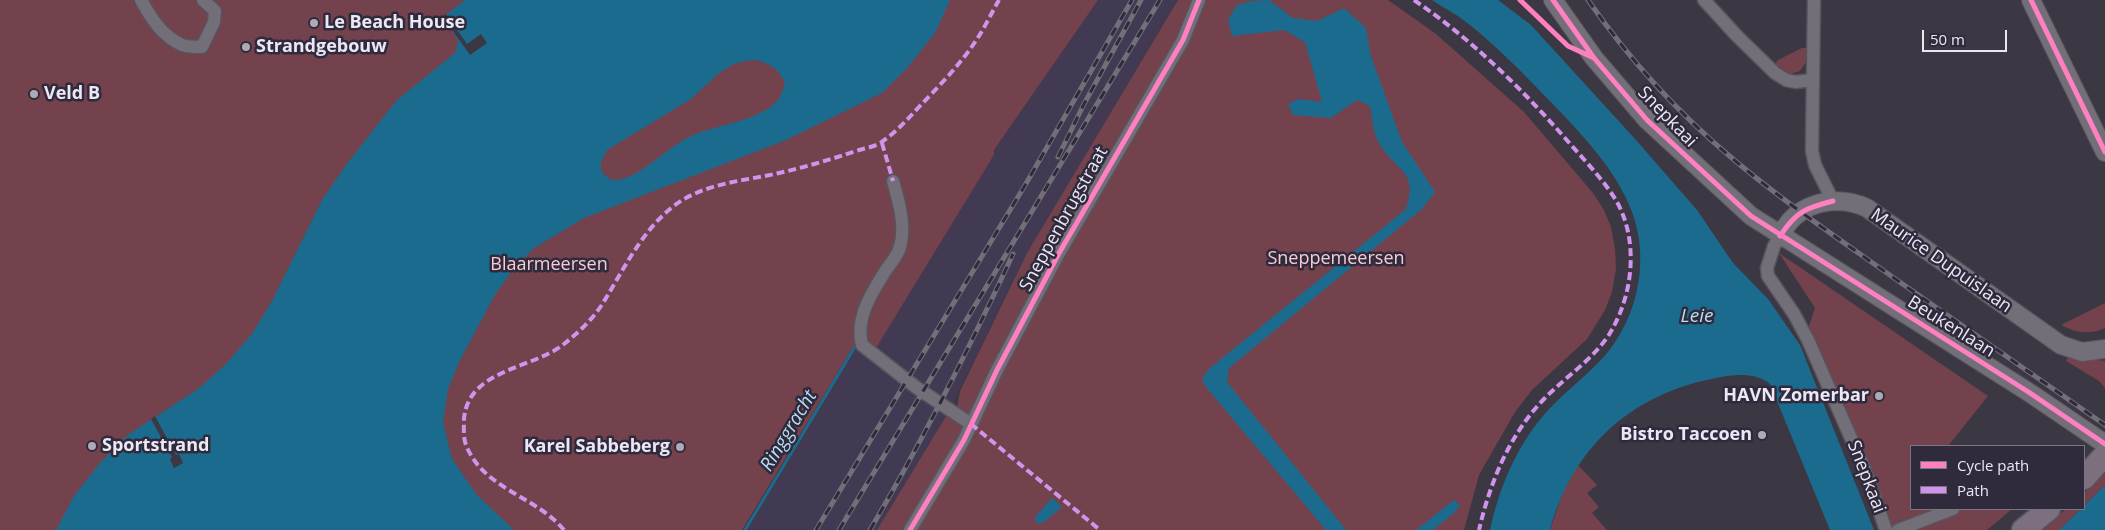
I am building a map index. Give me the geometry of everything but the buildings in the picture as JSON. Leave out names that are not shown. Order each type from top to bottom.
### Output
[{"type":"highway","points":[[2085,477],[2105,455]]},
{"type":"highway","points":[[2023,530],[2048,510]]},
{"type":"street","points":[[141,0],[162,31],[183,45],[202,48],[214,22],[215,11],[203,0]]},
{"type":"street","name":"Sneppenbrugstraat","points":[[910,530],[964,440],[1058,255],[1182,40],[1200,0]]},
{"type":"street","name":"Snepkaai","points":[[1553,0],[1594,58],[1647,120],[1750,216],[1780,236],[1774,246],[1767,268],[1768,276],[1794,314],[1808,340],[1861,462],[1886,530]]},
{"type":"street","points":[[1704,0],[1775,73],[1786,80],[1796,82],[1812,80]]},
{"type":"street","points":[[1814,0],[1813,158],[1833,200]]},
{"type":"street","points":[[2030,0],[2100,130],[2105,152]]},
{"type":"street","points":[[893,181],[901,214],[902,240],[900,250],[872,292],[864,311],[860,336],[862,345],[917,388],[971,424]]},
{"type":"street","name":"Maurice Dupuislaan","points":[[1780,236],[1792,218],[1816,205],[1833,200],[1855,203],[1867,208],[2061,345],[2082,352],[2105,349]]},
{"type":"street","name":"Beukenlaan","points":[[1780,236],[2014,383],[2105,444]]},
{"type":"street","points":[[1898,530],[1949,510]]},
{"type":"shaded area","points":[[1098,0],[1178,0],[1027,253],[948,413],[877,530],[745,530],[856,345],[876,347],[994,155],[994,150]]},
{"type":"green space","name":"Blaarmeersen","points":[[0,0],[1098,0],[994,150],[994,155],[876,348],[855,344],[742,530],[0,530]]},
{"type":"green space","name":"Sneppemeersen","points":[[1178,0],[1388,0],[1436,34],[1524,112],[1593,193],[1604,210],[1611,227],[1616,269],[1612,292],[1605,310],[1587,339],[1532,390],[1515,412],[1479,475],[1464,530],[877,530],[948,413],[966,426],[974,437],[976,428],[971,418],[957,408],[960,391],[1027,253]]},
{"type":"green space","points":[[1802,48],[1806,48],[1806,62],[1800,71],[1790,74],[1775,64],[1778,60]]},
{"type":"green space","points":[[1779,253],[1988,396],[1949,445],[1910,445],[1910,510],[2011,510],[1987,530],[1891,530],[1877,485],[1809,326],[1815,308]]},
{"type":"green space","points":[[2105,303],[2105,328],[2093,332],[2083,332],[2061,325]]},
{"type":"green space","points":[[2069,356],[2105,361],[2105,388],[2099,381],[2066,361]]},
{"type":"green space","points":[[1578,465],[1597,485],[1587,493],[1599,507],[1592,513],[1607,530],[1550,530],[1566,483]]},
{"type":"green space","points":[[2105,472],[2105,485],[2085,505],[2085,492]]},
{"type":"green space","points":[[2065,510],[2080,510],[2059,530],[2040,530]]},
{"type":"water","points":[[465,0],[950,0],[935,33],[907,68],[882,93],[786,140],[584,218],[534,248],[514,268],[496,293],[460,360],[448,389],[443,422],[452,459],[477,495],[514,530],[56,530],[74,496],[100,463],[129,434],[198,389],[225,365],[252,334],[273,299],[322,200],[346,165],[396,101],[456,52],[458,40],[443,17]],"holes":[[[756,60],[770,65],[777,71],[785,83],[780,97],[769,108],[751,117],[693,135],[674,146],[645,168],[626,178],[611,179],[601,170],[601,162],[607,150],[691,99],[719,73],[734,64],[745,61]]]},
{"type":"water","points":[[1269,0],[1293,18],[1317,21],[1344,8],[1366,28],[1371,56],[1402,142],[1435,192],[1422,209],[1229,368],[1227,382],[1346,530],[1326,530],[1206,387],[1202,379],[1210,368],[1406,209],[1409,196],[1410,186],[1407,178],[1384,151],[1376,137],[1370,106],[1357,100],[1331,118],[1293,115],[1288,104],[1299,99],[1322,102],[1305,42],[1284,30],[1232,36],[1228,20],[1237,5],[1252,1]]},
{"type":"water","name":"Leie","points":[[1432,0],[1498,0],[1531,25],[1697,210],[1733,263],[1768,299],[1800,345],[1874,530],[1830,530],[1770,384],[1757,377],[1734,375],[1681,387],[1654,398],[1608,430],[1589,451],[1573,475],[1560,501],[1550,530],[1490,530],[1499,496],[1521,447],[1542,417],[1605,356],[1621,333],[1634,300],[1638,283],[1640,247],[1632,212],[1625,196],[1606,164],[1594,149],[1499,50],[1465,21]]},
{"type":"water","points":[[2105,485],[2105,530],[2059,530],[2080,510],[2085,510],[2085,505]]},
{"type":"water","points":[[1052,498],[1062,507],[1043,523],[1037,523],[1035,520],[1036,516]]},
{"type":"water","points":[[1454,500],[1460,505],[1455,512],[1433,530],[1416,530]]},
{"type":"pier","points":[[446,14],[467,44],[481,34],[487,43],[470,55],[443,17]]},
{"type":"pier","points":[[155,416],[176,455],[179,454],[183,463],[174,468],[170,459],[172,457],[151,419]]},
{"type":"waterway","name":"Ringgracht","points":[[745,530],[856,345]]},
{"type":"railway","points":[[816,530],[1024,187],[1132,0]]},
{"type":"railway","points":[[1058,157],[1084,104],[1141,0]]},
{"type":"railway","points":[[839,530],[1160,0]]},
{"type":"railway","points":[[1588,0],[1620,43],[1655,84],[1693,123],[1733,159],[1832,235],[2105,425]]},
{"type":"railway","points":[[870,530],[945,394],[1013,254]]},
{"type":"marked path","points":[[564,530],[552,518],[497,482],[474,460],[465,442],[464,419],[468,402],[477,390],[489,380],[504,372],[551,352],[580,330],[599,309],[643,238],[663,215],[675,205],[712,187],[819,163],[881,143],[897,130],[948,76],[978,37],[999,0]]},
{"type":"marked path","points":[[1414,0],[1498,68],[1536,106],[1590,166],[1617,202],[1624,218],[1631,251],[1628,285],[1624,302],[1610,333],[1588,360],[1544,399],[1521,428],[1502,460],[1479,530]]},
{"type":"marked path","points":[[882,143],[893,181]]},
{"type":"marked path","points":[[971,424],[1100,530]]},
{"type":"cycle path","points":[[910,530],[964,440],[997,370],[1058,255],[1183,40],[1199,0]]},
{"type":"cycle path","points":[[1520,0],[1568,46],[1594,58]]},
{"type":"cycle path","points":[[1553,0],[1594,58],[1647,120],[1751,216],[2030,393],[2105,444]]},
{"type":"cycle path","points":[[2031,0],[2105,152]]},
{"type":"cycle path","points":[[1780,236],[1791,221],[1802,212],[1833,201]]},
{"type":"place","name":"Le Beach House","points":[[314,23]]},
{"type":"place","name":"Strandgebouw","points":[[246,47]]},
{"type":"place","name":"Veld B","points":[[34,94]]},
{"type":"place","name":"HAVN Zomerbar","points":[[1879,396]]},
{"type":"place","name":"Bistro Taccoen","points":[[1762,435]]},
{"type":"place","name":"Sportstrand","points":[[92,446]]},
{"type":"place","name":"Karel Sabbeberg","points":[[680,447]]}]
